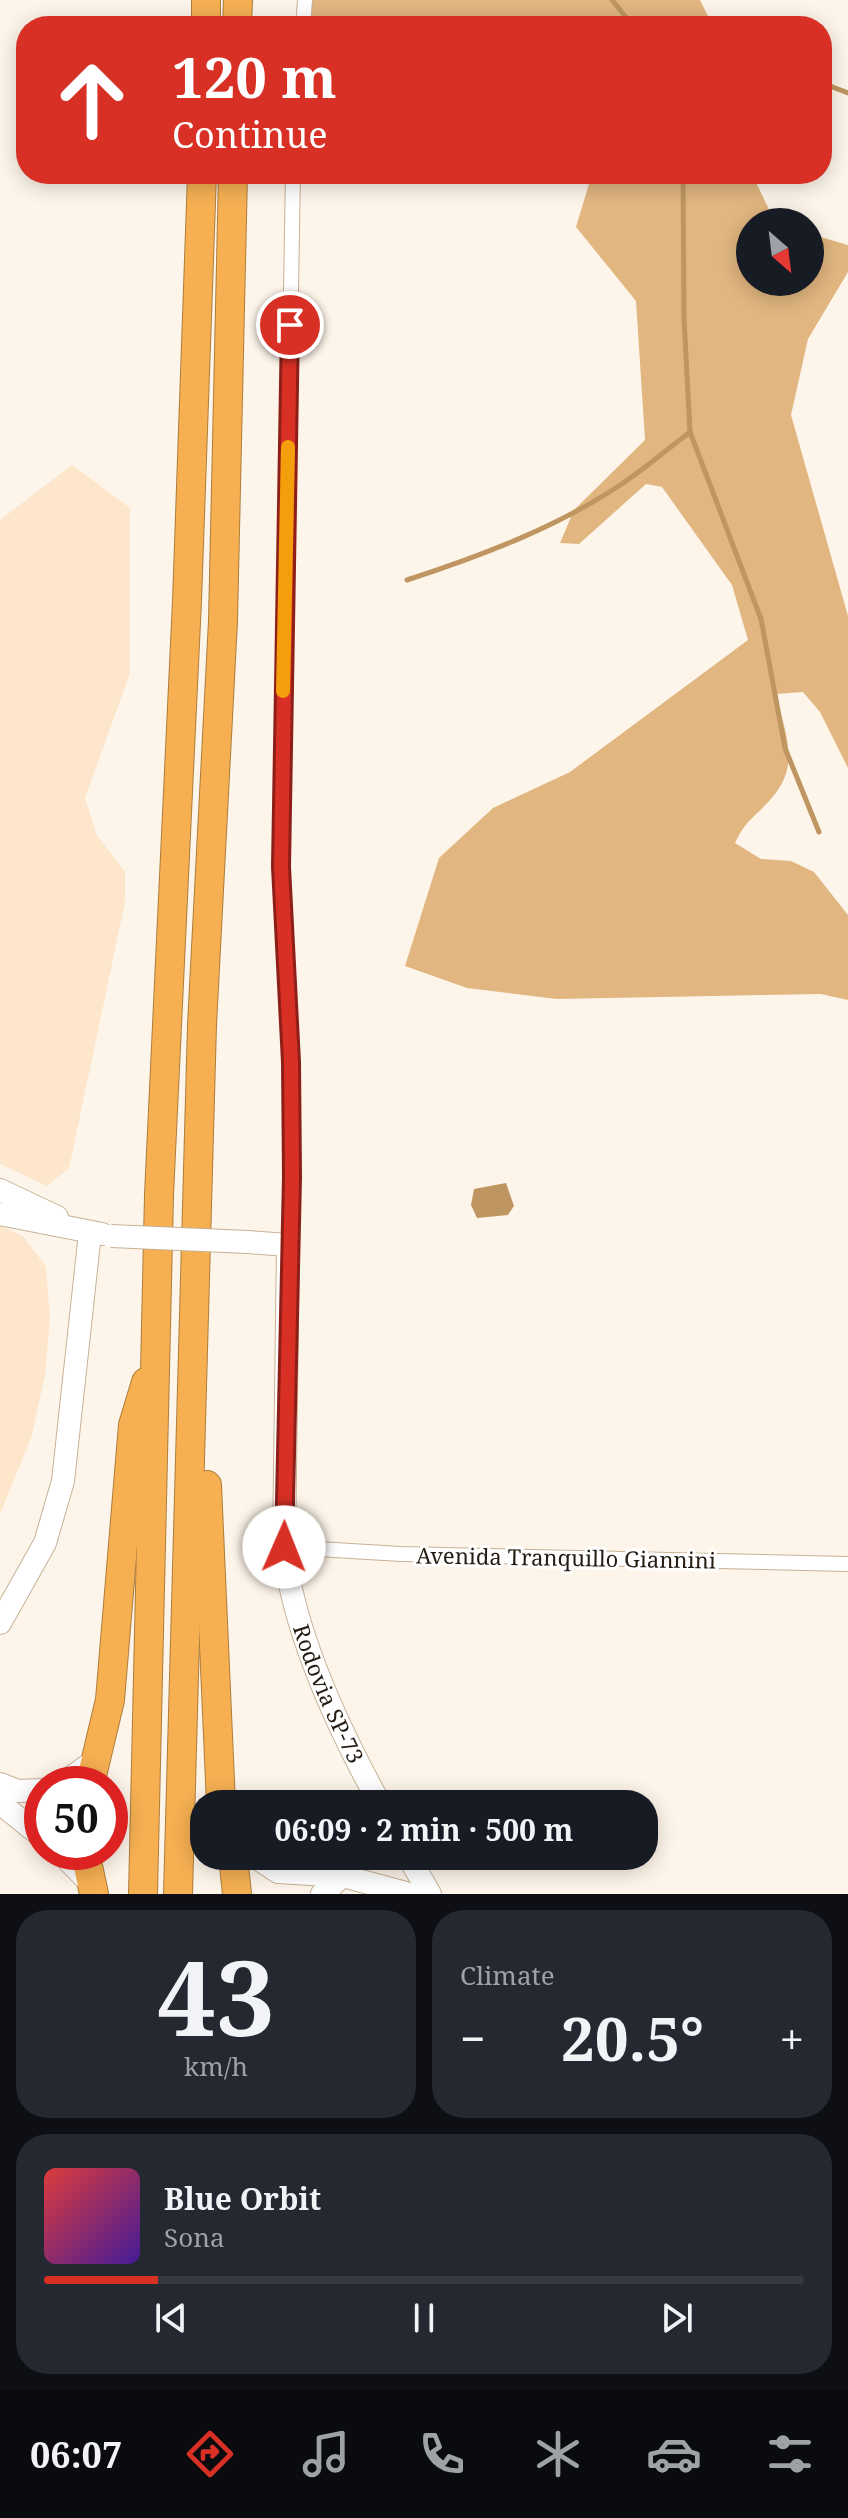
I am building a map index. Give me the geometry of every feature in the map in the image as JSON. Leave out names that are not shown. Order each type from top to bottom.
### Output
[{"type":"highway","points":[[143,1894],[163,1074],[187,601],[202,184]]},
{"type":"highway","points":[[178,1894],[202,1025],[223,621],[233,184]]},
{"type":"highway","points":[[195,1348],[211,1536],[220,1790]]},
{"type":"highway","points":[[94,1766],[110,1700],[133,1425],[156,1350]]},
{"type":"highway","points":[[234,1870],[237,1894]]},
{"type":"main road","points":[[0,1190],[101,1234]]},
{"type":"main road","points":[[0,1214],[101,1234],[288,1245]]},
{"type":"main road","points":[[0,1623],[45,1543],[63,1481],[101,1234]]},
{"type":"main road","name":"Rodovia SP-73","points":[[288,1245],[284,1547],[288,1585],[300,1629],[370,1790]]},
{"type":"main road","points":[[0,1784],[24,1791]]},
{"type":"main road","points":[[0,1803],[24,1822]]},
{"type":"main road","points":[[76,1870],[93,1889]]},
{"type":"main road","points":[[275,1870],[343,1876],[396,1887],[410,1894]]},
{"type":"main road","points":[[322,1894],[347,1870]]},
{"type":"main road","points":[[416,1870],[430,1894]]},
{"type":"street","points":[[288,1245],[292,1177],[291,1062],[281,867],[293,184]]},
{"type":"street","name":"Avenida Tranquillo Giannini","points":[[284,1547],[401,1554],[848,1564]]},
{"type":"shaded area","points":[[311,0],[700,0],[708,16],[309,16]]},
{"type":"shaded area","points":[[589,184],[757,184],[768,208],[736,208],[736,296],[824,296],[824,238],[848,245],[848,272],[808,339],[791,415],[848,616],[848,768],[820,712],[803,692],[776,694],[788,749],[786,774],[780,787],[747,823],[735,843],[761,859],[791,861],[814,872],[848,915],[848,1000],[821,994],[557,999],[467,988],[405,966],[439,858],[493,808],[570,772],[748,640],[732,585],[662,487],[646,484],[579,544],[560,543],[574,510],[645,440],[636,301],[576,227]]},
{"type":"shaded area","points":[[72,465],[130,508],[130,673],[85,798],[97,835],[125,872],[125,902],[69,1168],[47,1186],[0,1164],[0,520]]},
{"type":"shaded area","points":[[506,1183],[514,1206],[508,1215],[477,1218],[471,1205],[474,1189]]},
{"type":"shaded area","points":[[0,1226],[23,1236],[46,1267],[50,1319],[45,1375],[31,1438],[0,1514]]},
{"type":"waterway","points":[[612,0],[625,16]]},
{"type":"waterway","points":[[832,87],[848,93]]},
{"type":"waterway","points":[[683,184],[684,318],[690,432],[761,619],[785,748],[819,832]]},
{"type":"waterway","points":[[407,580],[492,550],[575,512],[626,481],[690,432]]},
{"type":"slow traffic","points":[[283,691],[288,447]]},
{"type":"route","points":[[284,1547],[288,1245],[292,1177],[291,1062],[281,867],[290,325]]}]
